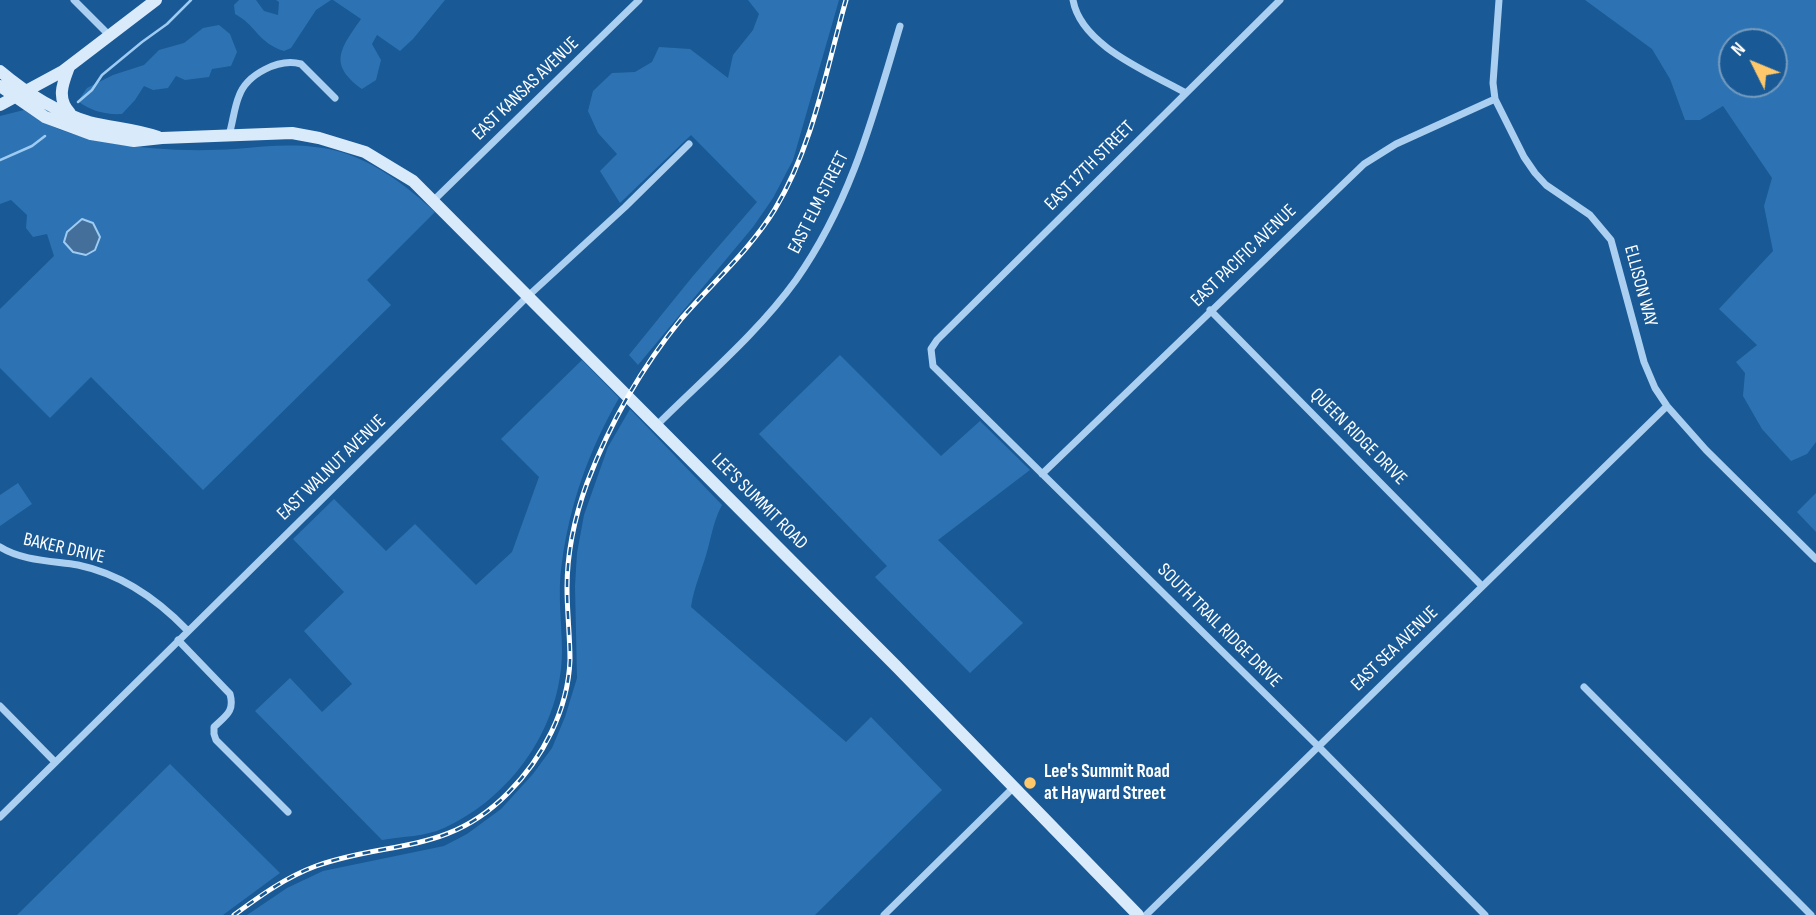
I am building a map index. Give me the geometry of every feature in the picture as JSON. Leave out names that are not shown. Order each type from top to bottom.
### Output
[{"type":"main road","points":[[0,104],[69,67],[156,0]]},
{"type":"main road","points":[[69,67],[61,95],[63,103],[72,115]]},
{"type":"main road","points":[[0,71],[27,90],[72,115],[89,122],[162,138]]},
{"type":"main road","points":[[0,86],[45,117],[91,134],[134,141],[162,138]]},
{"type":"main road","name":"LEE'S SUMMIT ROAD","points":[[162,138],[292,134],[335,142],[365,152],[413,181],[1138,915]]},
{"type":"street","points":[[74,0],[111,37]]},
{"type":"street","name":"EAST KANSAS AVENUE","points":[[434,200],[639,0]]},
{"type":"street","points":[[1073,0],[1080,19],[1090,34],[1108,49],[1186,93]]},
{"type":"street","name":"EAST 17TH STREET","points":[[931,360],[931,349],[936,340],[1280,0]]},
{"type":"street","name":"ELLISON WAY","points":[[1499,0],[1493,83],[1495,99],[1535,173],[1546,185],[1591,215],[1611,240],[1644,362],[1655,388],[1667,406],[1706,450],[1816,559]]},
{"type":"street","name":"EAST ELM STREET","points":[[656,426],[768,315],[795,281],[824,237],[847,190],[864,146],[900,26]]},
{"type":"street","points":[[229,135],[240,92],[266,68],[279,63],[301,64],[335,98]]},
{"type":"street","name":"EAST PACIFIC AVENUE","points":[[1042,474],[1364,163],[1396,144],[1495,99]]},
{"type":"street","name":"EAST WALNUT AVENUE","points":[[0,817],[527,297],[689,144]]},
{"type":"street","name":"QUEEN RIDGE DRIVE","points":[[1210,310],[1482,586]]},
{"type":"street","name":"SOUTH TRAIL RIDGE DRIVE","points":[[931,360],[933,366],[1485,915]]},
{"type":"street","name":"EAST SEA AVENUE","points":[[1146,915],[1667,406]]},
{"type":"street","name":"BAKER DRIVE","points":[[0,547],[20,556],[82,566],[116,578],[151,598],[187,631]]},
{"type":"street","points":[[178,640],[230,694],[231,711],[214,727],[216,740],[288,812]]},
{"type":"street","points":[[1584,687],[1811,915]]},
{"type":"street","points":[[0,706],[55,762]]},
{"type":"street","points":[[884,915],[1014,788]]},
{"type":"shaded area","points":[[239,0],[256,0],[264,11],[278,15],[279,2],[276,0],[331,0],[316,10],[291,48],[284,51],[268,43],[235,14],[234,5]]},
{"type":"shaded area","points":[[333,0],[445,0],[400,51],[377,35],[372,44],[381,60],[376,80],[362,89],[344,72],[341,64],[343,47],[361,19]]},
{"type":"shaded area","points":[[748,0],[839,0],[793,160],[773,198],[753,227],[638,365],[629,355],[757,202],[691,135],[620,203],[600,171],[617,154],[598,133],[588,111],[593,91],[612,73],[635,72],[652,62],[659,47],[690,49],[728,78],[733,55],[753,30],[759,14]]},
{"type":"shaded area","points":[[1585,0],[1816,0],[1816,442],[1807,454],[1791,461],[1762,429],[1743,396],[1745,373],[1736,362],[1757,345],[1719,309],[1773,251],[1764,206],[1772,178],[1723,106],[1700,120],[1685,120],[1670,79],[1652,49]]},
{"type":"shaded area","points":[[219,25],[230,34],[237,52],[231,66],[212,69],[209,77],[185,80],[176,76],[168,88],[153,90],[144,86],[122,114],[98,112],[78,101],[87,88],[113,75],[144,65],[159,50],[184,43],[203,28]]},
{"type":"shaded area","points":[[24,110],[69,133],[125,145],[183,150],[301,146],[341,152],[367,162],[391,177],[435,212],[367,280],[391,305],[203,490],[91,377],[50,418],[0,368],[0,309],[54,256],[47,234],[33,237],[26,228],[27,215],[11,200],[0,204],[0,116]]},
{"type":"shaded area","points":[[82,219],[93,223],[100,237],[95,250],[86,255],[73,252],[64,242],[67,232]]},
{"type":"shaded area","points":[[840,355],[941,456],[980,421],[1030,470],[938,540],[1023,623],[970,673],[875,577],[887,566],[759,434]]},
{"type":"shaded area","points":[[582,360],[619,398],[590,457],[570,519],[561,573],[562,652],[553,707],[528,756],[491,798],[469,815],[437,831],[382,840],[255,711],[290,678],[322,712],[352,684],[304,631],[344,592],[293,539],[334,499],[386,551],[415,524],[476,585],[512,552],[539,477],[501,439]]},
{"type":"shaded area","points":[[630,409],[722,505],[713,526],[691,607],[846,742],[871,717],[942,790],[815,915],[247,915],[287,888],[323,871],[444,846],[467,834],[501,809],[533,774],[552,748],[577,678],[575,586],[577,553],[584,515],[608,447]]},
{"type":"shaded area","points":[[18,483],[32,504],[0,526],[0,495]]},
{"type":"shaded area","points":[[1816,493],[1816,532],[1797,512]]},
{"type":"shaded area","points":[[170,764],[280,873],[223,915],[17,915]]},
{"type":"waterway","points":[[78,102],[92,90],[102,75],[167,24],[191,0]]},
{"type":"waterway","points":[[0,160],[32,146],[45,136]]},
{"type":"railway","points":[[234,915],[263,894],[305,870],[343,858],[416,843],[463,827],[508,793],[532,764],[559,715],[568,679],[570,660],[567,575],[570,548],[579,508],[596,461],[616,418],[653,356],[682,318],[754,238],[775,209],[809,134],[846,0]]},
{"type":"place","name":"Lee's Summit Road at Hayward Street","points":[[1030,783]]}]
